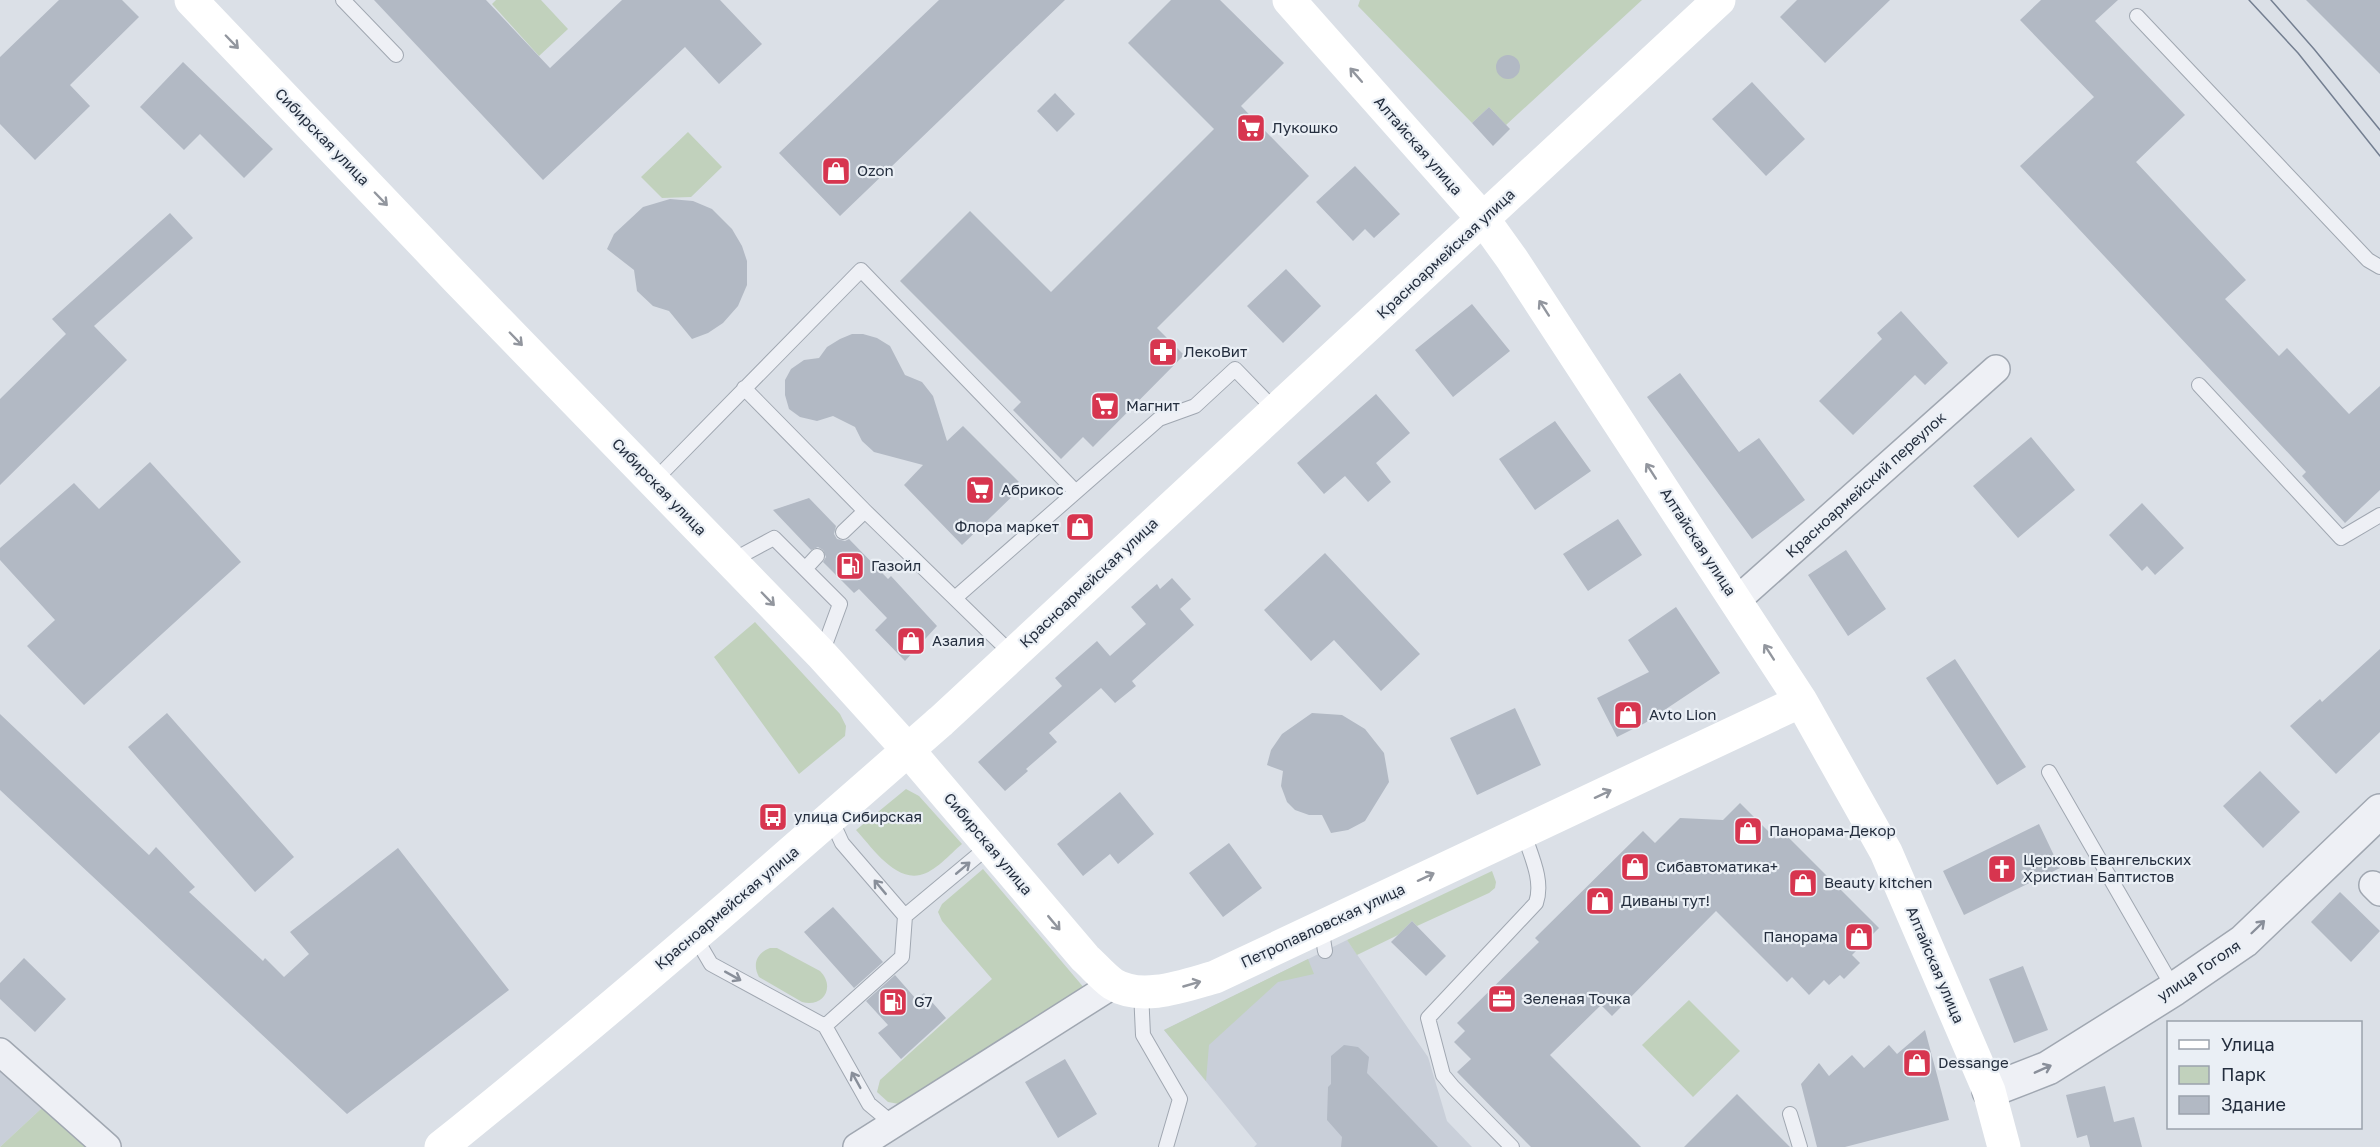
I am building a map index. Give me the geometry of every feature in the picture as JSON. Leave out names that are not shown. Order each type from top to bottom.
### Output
[{"type":"main road","name":"Сибирская улица","points":[[191,0],[821,654],[908,750],[1085,958],[1128,987]]},
{"type":"main road","name":"Алтайская улица","points":[[1289,0],[1484,220],[1512,259],[1801,701],[1886,852],[1989,1091],[2004,1147]]},
{"type":"main road","name":"Красноармейская улица","points":[[441,1147],[533,1074],[831,819],[908,750],[1484,220],[1719,0]]},
{"type":"main road","name":"Петропавловская улица","points":[[1128,987],[1166,991],[1215,977],[1323,938],[1523,831],[1801,701]]},
{"type":"street","name":"Красноармейский переулок","points":[[1736,601],[1996,369]]},
{"type":"street","name":"улица Гоголя","points":[[1989,1091],[2048,1068],[2174,989],[2244,941],[2380,811]]},
{"type":"street","name":"Петропавловская улица","points":[[857,1147],[1128,987]]},
{"type":"street","points":[[0,1052],[106,1147]]},
{"type":"lane","points":[[343,0],[396,55]]},
{"type":"lane","points":[[2137,16],[2368,260],[2380,267]]},
{"type":"lane","points":[[654,481],[861,270],[1075,491]]},
{"type":"lane","points":[[955,598],[1159,419],[1196,406],[1235,369],[1276,411]]},
{"type":"lane","points":[[2199,385],[2341,538],[2380,515]]},
{"type":"lane","points":[[744,388],[865,511],[1012,654]]},
{"type":"lane","points":[[843,532],[865,511]]},
{"type":"lane","points":[[731,561],[774,538],[840,604],[821,654]]},
{"type":"lane","points":[[805,568],[817,556]]},
{"type":"lane","points":[[2049,772],[2174,989]]},
{"type":"lane","points":[[825,1026],[902,957],[905,916],[842,843],[831,819]]},
{"type":"lane","points":[[1512,1147],[1443,1075],[1428,1018],[1536,903],[1540,893],[1539,882],[1523,831]]},
{"type":"lane","points":[[905,916],[989,846]]},
{"type":"lane","points":[[694,935],[711,964],[825,1026],[869,1104],[893,1124]]},
{"type":"lane","points":[[1128,987],[1143,1035],[1180,1099],[1166,1147]]},
{"type":"lane","points":[[1790,1114],[1800,1147]]},
{"type":"shaded area","points":[[1347,940],[1428,1057],[1447,1121],[1472,1147],[1254,1147],[1257,1144],[1164,1030]]},
{"type":"shaded area","points":[[0,1069],[43,1107],[0,1147]]},
{"type":"green space","points":[[496,0],[541,0],[568,29],[539,56],[492,4]]},
{"type":"green space","points":[[1360,0],[1642,0],[1506,125],[1489,107],[1472,123],[1358,6]]},
{"type":"green space","points":[[688,132],[722,167],[691,197],[662,198],[641,177]]},
{"type":"green space","points":[[755,622],[840,714],[846,726],[845,736],[799,774],[714,657]]},
{"type":"green space","points":[[906,789],[919,796],[962,844],[937,867],[920,875],[901,873],[892,868],[856,830]]},
{"type":"green space","points":[[983,869],[1085,989],[899,1104],[888,1102],[877,1092],[880,1080],[992,979],[942,921],[938,912],[942,904]]},
{"type":"green space","points":[[1492,871],[1496,882],[1495,888],[1489,893],[1417,926],[1412,921],[1398,935],[1357,955],[1347,940]]},
{"type":"green space","points":[[770,948],[777,948],[820,971],[827,983],[825,995],[816,1002],[802,1002],[759,977],[756,968],[757,960]]},
{"type":"green space","points":[[1308,959],[1314,974],[1278,982],[1209,1045],[1206,1081],[1164,1030]]},
{"type":"green space","points":[[1689,1000],[1740,1051],[1693,1097],[1642,1045]]},
{"type":"green space","points":[[43,1107],[88,1147],[0,1147]]},
{"type":"building","points":[[59,0],[122,0],[139,17],[70,85],[90,106],[35,160],[0,124],[0,57]]},
{"type":"building","points":[[374,0],[486,0],[550,68],[622,0],[720,0],[762,44],[719,84],[685,47],[543,180]]},
{"type":"building","points":[[939,0],[1065,0],[840,216],[779,153]]},
{"type":"building","points":[[1171,0],[1220,0],[1284,63],[1241,106],[1309,176],[1157,328],[1184,355],[1093,447],[1083,437],[1061,459],[1013,410],[1021,402],[900,281],[970,211],[1051,292],[1214,129],[1128,43]]},
{"type":"building","points":[[1797,0],[1890,0],[1825,63],[1780,17]]},
{"type":"building","points":[[2041,0],[2118,0],[2095,21],[2185,115],[2136,162],[2246,280],[2225,299],[2279,356],[2287,348],[2349,414],[2380,386],[2380,490],[2345,523],[2302,476],[2306,472],[2020,166],[2094,97],[2020,20]]},
{"type":"building","points":[[2306,0],[2380,0],[2380,74]]},
{"type":"building","points":[[1508,55],[1517,58],[1520,67],[1517,76],[1508,79],[1499,76],[1496,67],[1499,58]]},
{"type":"building","points":[[183,62],[273,149],[244,178],[200,134],[184,150],[140,107]]},
{"type":"building","points":[[1752,82],[1805,139],[1766,176],[1712,119]]},
{"type":"building","points":[[1055,93],[1075,114],[1057,132],[1037,111]]},
{"type":"building","points":[[1489,107],[1510,129],[1493,146],[1472,123]]},
{"type":"building","points":[[1355,166],[1400,214],[1374,238],[1365,229],[1353,241],[1316,202]]},
{"type":"building","points":[[670,199],[693,201],[712,209],[732,229],[742,246],[747,261],[747,285],[738,306],[723,323],[708,333],[692,339],[669,311],[653,306],[637,291],[634,270],[607,249],[614,234],[643,207]]},
{"type":"building","points":[[170,213],[193,238],[94,326],[127,360],[0,485],[0,399],[66,334],[52,319]]},
{"type":"building","points":[[1286,269],[1321,306],[1283,343],[1247,306]]},
{"type":"building","points":[[1472,304],[1510,351],[1453,397],[1415,350]]},
{"type":"building","points":[[1901,311],[1948,363],[1925,385],[1915,375],[1853,435],[1819,401],[1882,339],[1877,333]]},
{"type":"building","points":[[852,334],[877,338],[890,346],[905,375],[922,382],[933,396],[947,441],[963,426],[1023,486],[962,545],[904,485],[923,465],[874,452],[862,441],[855,427],[833,416],[817,421],[800,417],[789,409],[785,395],[785,380],[791,369],[804,360],[819,358],[827,347]]},
{"type":"building","points":[[1680,373],[1739,452],[1759,438],[1805,500],[1752,539],[1647,397]]},
{"type":"building","points":[[1376,394],[1410,433],[1376,463],[1391,482],[1368,502],[1345,476],[1324,494],[1297,463]]},
{"type":"building","points":[[1555,421],[1591,471],[1535,510],[1499,459]]},
{"type":"building","points":[[2031,437],[2075,490],[2018,538],[1973,486]]},
{"type":"building","points":[[150,462],[241,562],[84,705],[27,646],[55,620],[0,560],[0,548],[74,483],[99,509]]},
{"type":"building","points":[[809,498],[836,526],[834,534],[837,539],[845,541],[849,539],[888,579],[891,576],[937,626],[905,661],[875,630],[887,618],[859,589],[854,593],[823,562],[826,557],[823,550],[818,547],[811,550],[773,510]]},
{"type":"building","points":[[2142,503],[2184,548],[2155,575],[2147,566],[2142,571],[2109,535]]},
{"type":"building","points":[[1618,519],[1642,555],[1588,591],[1563,554]]},
{"type":"building","points":[[1846,550],[1886,609],[1848,636],[1808,575]]},
{"type":"building","points":[[1325,553],[1420,654],[1381,691],[1334,640],[1311,661],[1264,610]]},
{"type":"building","points":[[1172,578],[1191,599],[1180,609],[1194,625],[1132,681],[1136,686],[1115,703],[1101,688],[1049,733],[1057,742],[1005,791],[978,762],[1062,686],[1055,678],[1097,641],[1110,656],[1146,624],[1131,607],[1157,584],[1160,589]]},
{"type":"building","points":[[1676,607],[1720,673],[1645,723],[1617,737],[1597,698],[1649,672],[1628,640]]},
{"type":"building","points":[[2380,649],[2380,732],[2336,774],[2290,726],[2320,699],[2322,702]]},
{"type":"building","points":[[1955,659],[2026,767],[1997,785],[1926,678]]},
{"type":"building","points":[[1515,708],[1541,765],[1477,795],[1450,738]]},
{"type":"building","points":[[167,713],[294,857],[255,892],[128,747]]},
{"type":"building","points":[[1312,713],[1342,715],[1365,729],[1384,753],[1389,782],[1365,821],[1348,830],[1331,833],[1322,815],[1309,815],[1295,810],[1287,802],[1281,786],[1283,771],[1267,765],[1271,750],[1282,734]]},
{"type":"building","points":[[0,714],[149,855],[156,847],[195,887],[189,892],[263,961],[265,958],[284,977],[309,954],[290,932],[398,848],[509,990],[347,1114],[0,790]]},
{"type":"building","points":[[2260,771],[2300,812],[2263,848],[2223,806]]},
{"type":"building","points":[[1120,792],[1154,834],[1118,864],[1110,854],[1083,876],[1057,844]]},
{"type":"building","points":[[1740,803],[1776,839],[1783,832],[1879,928],[1852,955],[1860,963],[1844,979],[1840,975],[1829,985],[1824,980],[1809,995],[1792,977],[1787,982],[1716,911],[1612,1016],[1601,1005],[1550,1055],[1641,1147],[1531,1147],[1457,1072],[1471,1059],[1454,1042],[1465,1031],[1457,1023],[1539,942],[1535,938],[1643,831],[1655,843],[1680,818],[1723,820]]},
{"type":"building","name":"Церковь Евангельских Христиан Баптистов","points":[[2039,824],[2060,868],[1964,915],[1943,871]]},
{"type":"building","points":[[1229,843],[1262,888],[1223,917],[1189,873]]},
{"type":"building","points":[[2340,892],[2380,931],[2351,962],[2311,922]]},
{"type":"building","points":[[833,907],[883,962],[854,988],[804,932]]},
{"type":"building","points":[[1412,921],[1446,956],[1426,976],[1391,942]]},
{"type":"building","points":[[24,958],[66,999],[35,1032],[0,999],[0,983]]},
{"type":"building","points":[[2023,966],[2048,1030],[2014,1043],[1989,979]]},
{"type":"building","points":[[895,975],[916,999],[924,993],[946,1018],[901,1059],[878,1033],[888,1025],[866,1001]]},
{"type":"building","points":[[1925,1030],[1949,1120],[1845,1147],[1817,1147],[1801,1084],[1819,1063],[1829,1076],[1852,1055],[1864,1068],[1889,1045],[1897,1054]]},
{"type":"building","points":[[1344,1045],[1358,1047],[1369,1057],[1367,1073],[1438,1147],[1341,1147],[1342,1137],[1327,1120],[1331,1056]]},
{"type":"building","points":[[1065,1059],[1097,1114],[1058,1138],[1025,1082]]},
{"type":"building","points":[[2105,1086],[2114,1122],[2134,1117],[2142,1147],[2090,1147],[2087,1135],[2077,1138],[2066,1095]]},
{"type":"building","points":[[1737,1094],[1790,1147],[1684,1147]]},
{"type":"tram line","points":[[2249,0],[2298,53],[2380,156]]},
{"type":"tram line","points":[[2271,0],[2380,130]]},
{"type":"place","name":"Лукошко","points":[[1251,128]]},
{"type":"place","name":"Ozon","points":[[836,171]]},
{"type":"place","name":"ЛекоВит","points":[[1163,352]]},
{"type":"place","name":"Магнит","points":[[1105,406]]},
{"type":"place","name":"Абрикос","points":[[980,490]]},
{"type":"place","name":"Флора маркет","points":[[1080,527]]},
{"type":"place","name":"Газойл","points":[[850,566]]},
{"type":"place","name":"Азалия","points":[[911,641]]},
{"type":"place","name":"Avto Lion","points":[[1628,715]]},
{"type":"place","name":"улица Сибирская","points":[[773,817]]},
{"type":"place","name":"Панорама-Декор","points":[[1748,831]]},
{"type":"place","name":"Сибавтоматика+","points":[[1635,867]]},
{"type":"place","name":"Церковь Евангельских Христиан Баптистов","points":[[2002,869]]},
{"type":"place","name":"Beauty kitchen","points":[[1803,883]]},
{"type":"place","name":"Диваны тут!","points":[[1600,901]]},
{"type":"place","name":"Панорама","points":[[1859,937]]},
{"type":"place","name":"Зеленая Точка","points":[[1502,999]]},
{"type":"place","name":"G7","points":[[893,1002]]},
{"type":"place","name":"Dessange","points":[[1917,1063]]}]
